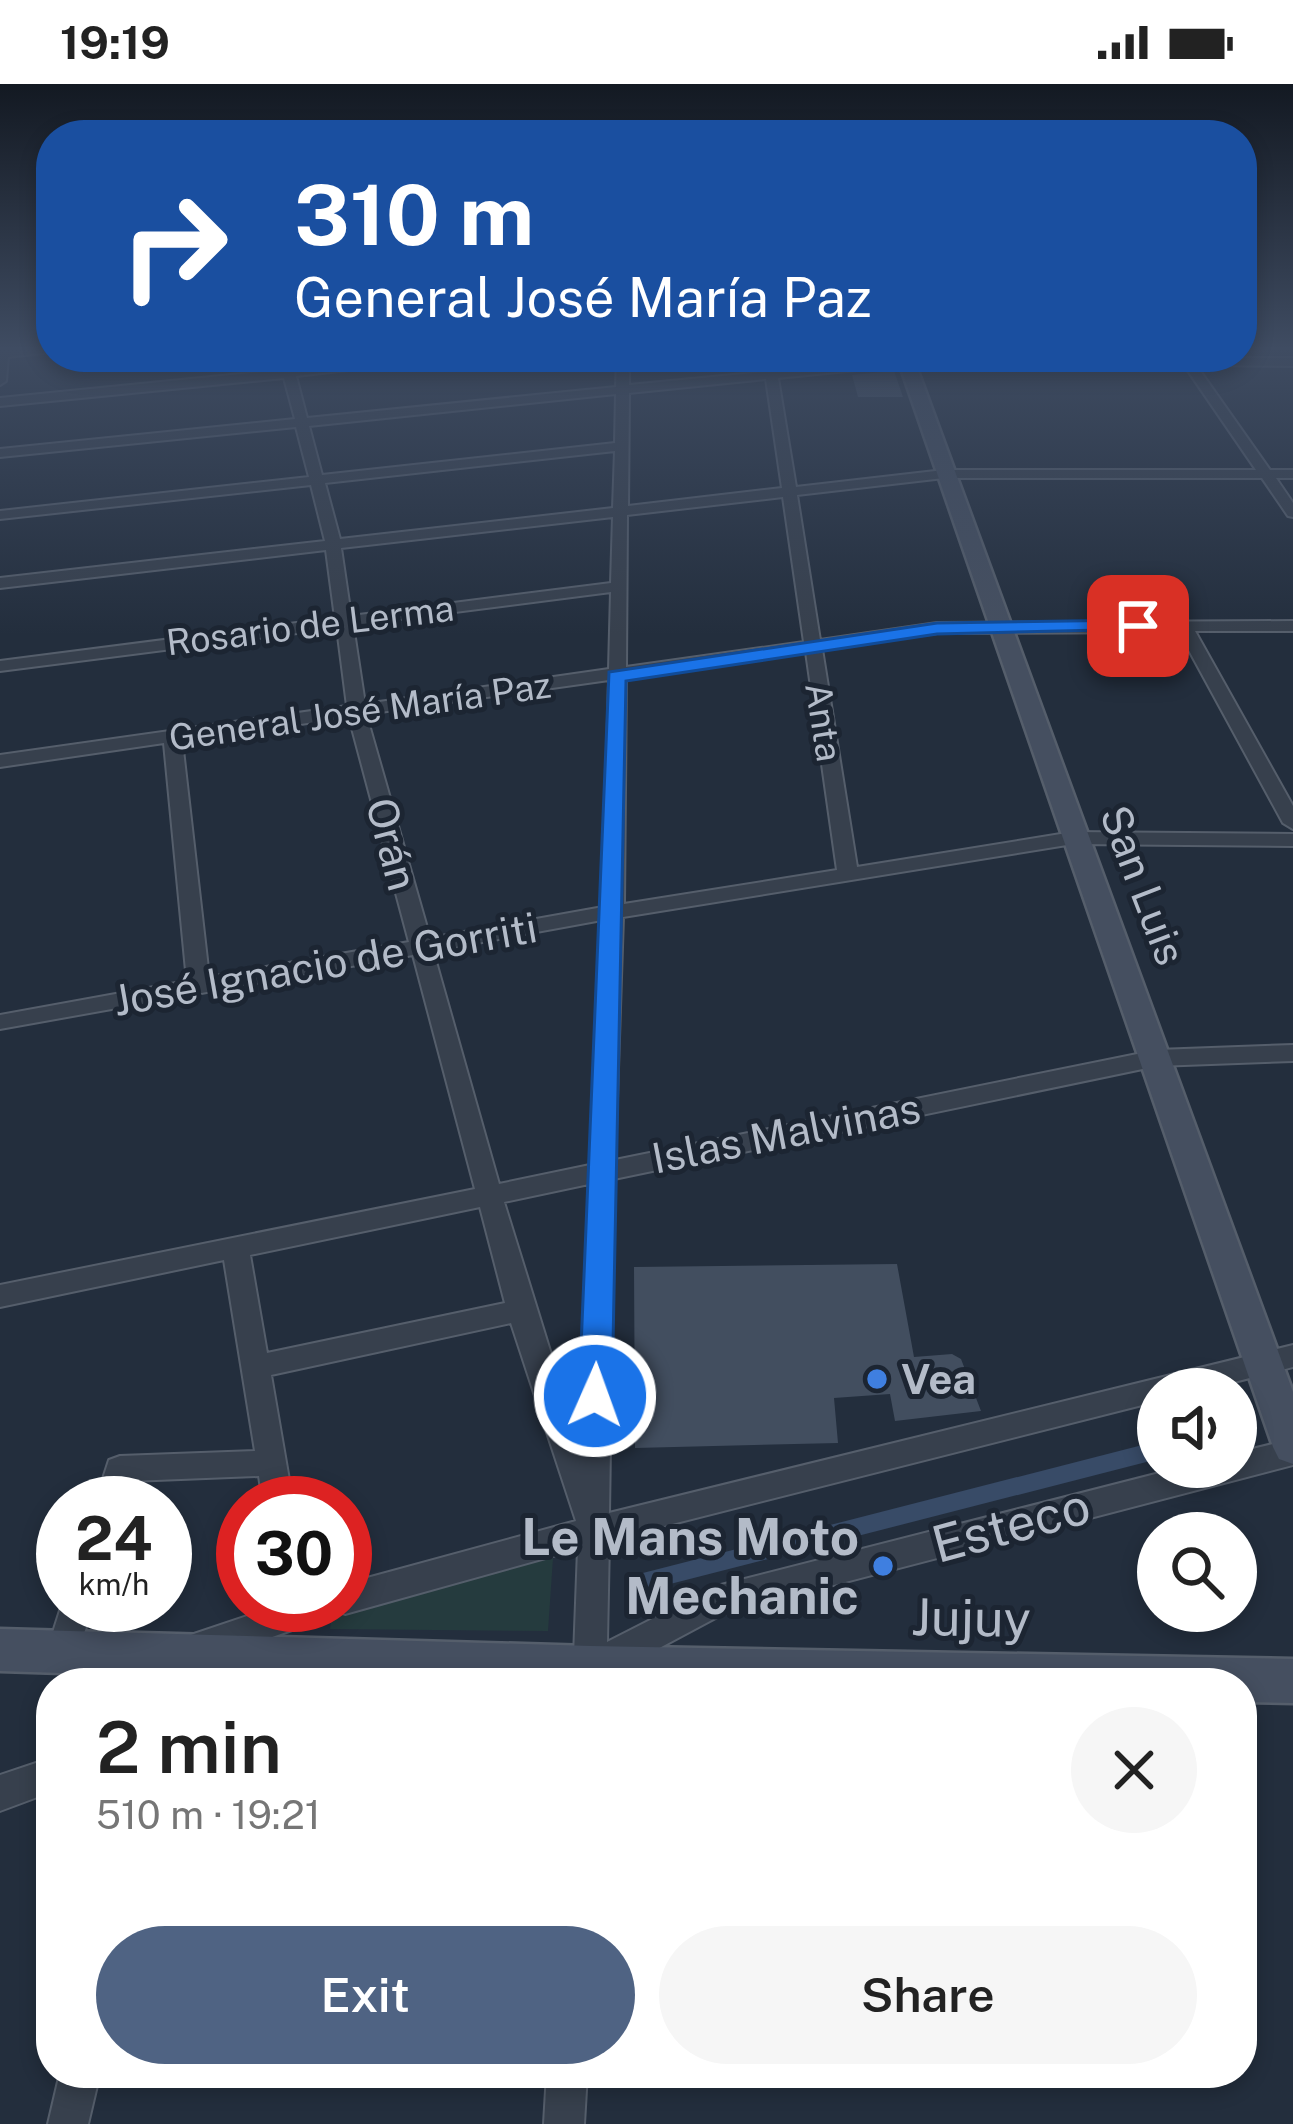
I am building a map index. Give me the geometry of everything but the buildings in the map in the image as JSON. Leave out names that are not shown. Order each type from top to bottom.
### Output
[{"type":"street","points":[[0,453],[83,444]]},
{"type":"street","name":"Orán","points":[[308,444],[333,543],[357,713],[521,1310],[591,1531]]},
{"type":"street","name":"Anta","points":[[780,444],[848,874]]},
{"type":"street","name":"San Luis","points":[[934,444],[1073,838],[1279,1359],[1293,1449]]},
{"type":"street","points":[[1245,444],[1293,512]]},
{"type":"street","points":[[0,515],[622,446],[590,1668]]},
{"type":"street","points":[[0,583],[944,474],[1293,475]]},
{"type":"street","name":"Rosario de Lerma","points":[[0,665],[621,586]]},
{"type":"street","points":[[1184,626],[1293,823]]},
{"type":"street","name":"General José María Paz","points":[[0,761],[812,650],[937,628],[1293,626]]},
{"type":"street","points":[[172,736],[199,986]]},
{"type":"street","name":"José Ignacio de Gorriti","points":[[0,1022],[613,912],[1073,838],[1293,840]]},
{"type":"street","name":"Islas Malvinas","points":[[0,1296],[1157,1058],[1293,1053]]},
{"type":"street","points":[[235,1246],[274,1476]]},
{"type":"street","points":[[256,1367],[521,1310]]},
{"type":"street","points":[[1243,1368],[1279,1359]]},
{"type":"street","points":[[372,1592],[591,1531],[1137,1394]]},
{"type":"street","name":"Esteco","points":[[1257,1460],[1293,1449]]},
{"type":"street","points":[[118,1476],[120,1469],[272,1463]]},
{"type":"street","name":"Esteco","points":[[604,1668],[717,1601],[1154,1488]]},
{"type":"street","points":[[62,1654],[69,1632]]},
{"type":"street","points":[[178,1668],[254,1632]]},
{"type":"street","name":"Jujuy","points":[[0,1650],[168,1668]]},
{"type":"street","points":[[353,1668],[372,1661]]},
{"type":"street","name":"Jujuy","points":[[200,1668],[372,1661],[474,1668]]},
{"type":"street","name":"Jujuy","points":[[1257,1681],[1293,1681]]},
{"type":"street","points":[[0,1793],[36,1780]]},
{"type":"street","points":[[68,2124],[76,2088]]},
{"type":"street","points":[[564,2124],[566,2088]]},
{"type":"green space","points":[[553,1558],[548,1631],[372,1629],[372,1604]]},
{"type":"water","points":[[1137,1446],[1137,1464],[635,1593],[635,1575]]},
{"type":"place","name":"Vea","points":[[877,1379]]},
{"type":"place","name":"Le Mans Moto Mechanic","points":[[883,1566]]},
{"type":"route","points":[[595,1396],[613,912],[616,676],[937,628],[1138,626]]}]
